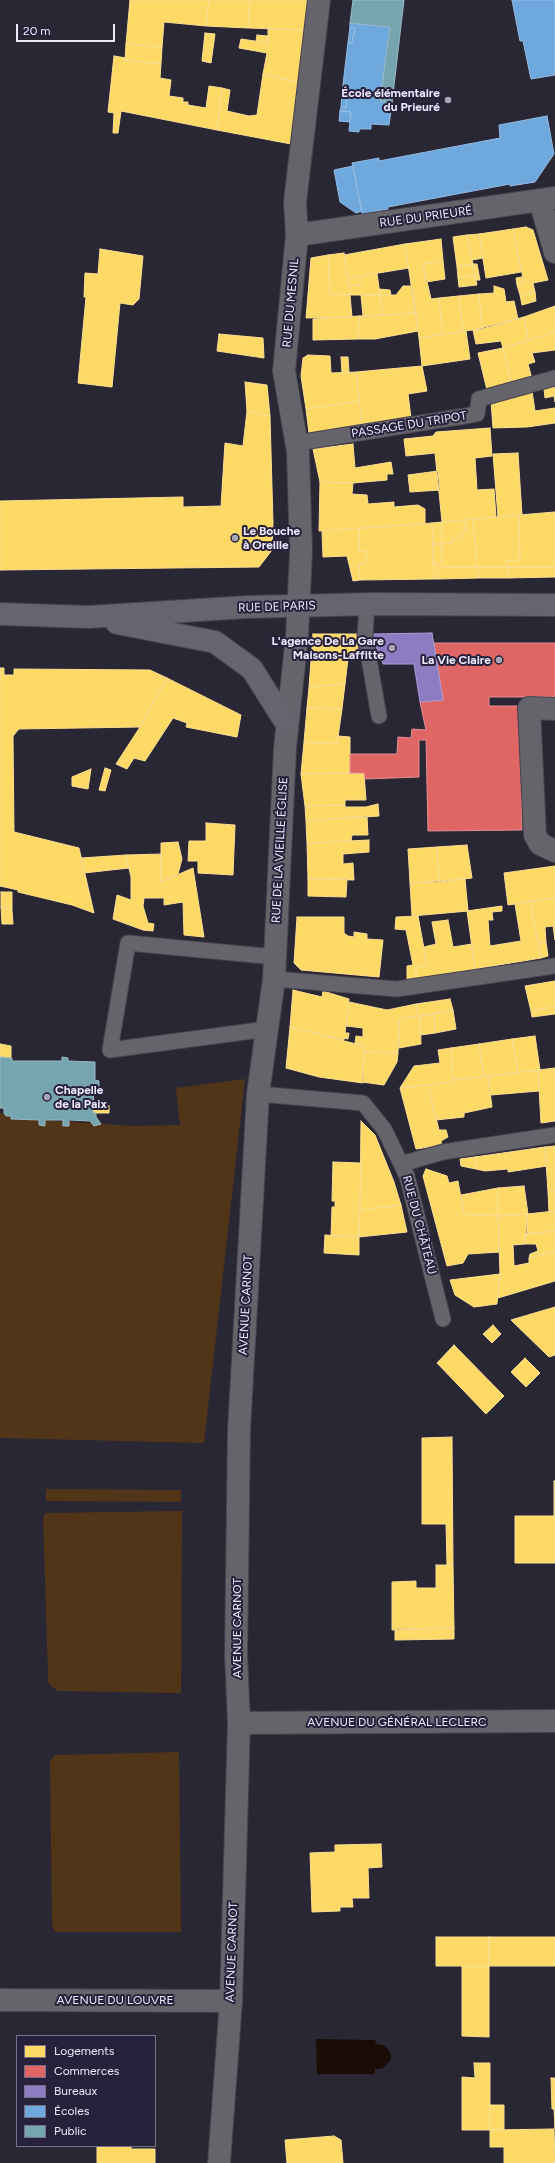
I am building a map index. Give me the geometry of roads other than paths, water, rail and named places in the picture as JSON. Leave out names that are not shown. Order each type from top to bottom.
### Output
[{"type":"main road","name":"RUE DE PARIS","points":[[0,614],[88,617],[253,607],[366,604],[555,605]]},
{"type":"main road","points":[[88,617],[215,642],[252,669],[286,723]]},
{"type":"street","name":"RUE DU MESNIL","points":[[298,606],[301,552],[297,443],[284,371],[297,236],[295,202],[319,0]]},
{"type":"street","name":"RUE DU PRIEURÉ","points":[[297,236],[548,199]]},
{"type":"street","points":[[548,199],[555,252]]},
{"type":"street","name":"RUE DE LA VIEILLE ÉGLISE","points":[[258,1094],[274,979],[286,723],[298,606]]},
{"type":"street","points":[[555,709],[529,708],[535,835],[540,844],[555,851]]},
{"type":"street","name":"AVENUE CARNOT","points":[[219,2163],[231,2001],[239,1723],[236,1655],[239,1430],[258,1094]]},
{"type":"street","name":"AVENUE DU GÉNÉRAL LECLERC","points":[[239,1723],[555,1721]]},
{"type":"street","name":"AVENUE DU LOUVRE","points":[[0,2000],[231,2001]]},
{"type":"lane","name":"PASSAGE DU TRIPOT","points":[[297,443],[477,414],[479,399],[555,378]]},
{"type":"lane","points":[[366,604],[365,636],[379,716]]},
{"type":"lane","points":[[267,1029],[110,1050],[128,943],[275,957]]},
{"type":"lane","points":[[274,979],[397,989],[555,966]]},
{"type":"lane","name":"RUE DU CHÂTEAU","points":[[258,1094],[363,1103],[384,1129],[407,1176],[443,1318]]},
{"type":"lane","points":[[401,1164],[443,1152],[555,1135]]},
{"type":"place","name":"École élémentaire du Prieuré","points":[[448,100]]},
{"type":"place","name":"Le Bouche à Oreille","points":[[235,538]]},
{"type":"place","name":"L'agence De La Gare Maisons-Laffitte","points":[[392,648]]},
{"type":"place","name":"La Vie Claire","points":[[499,660]]},
{"type":"place","name":"Chapelle de la Paix","points":[[47,1097]]}]
